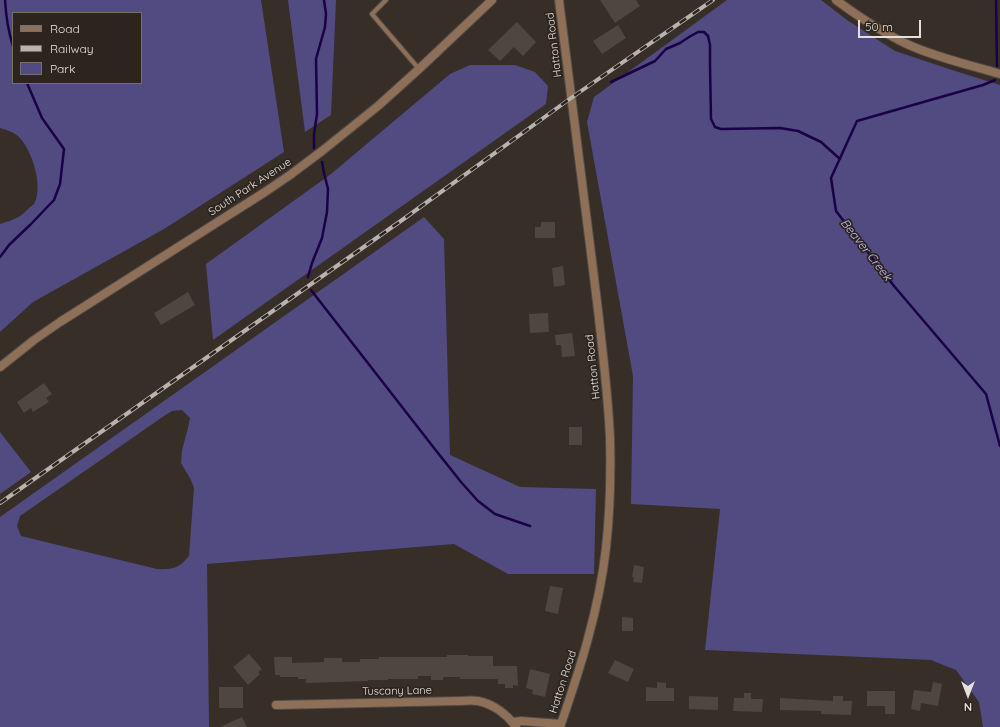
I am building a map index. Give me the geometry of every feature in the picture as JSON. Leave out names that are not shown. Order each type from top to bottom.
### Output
[{"type":"street","name":"South Park Avenue","points":[[0,367],[60,322],[290,175],[378,106],[492,0]]},
{"type":"street","name":"Hatton Road","points":[[559,0],[601,333],[610,438],[609,505],[606,548],[599,595],[588,640],[561,725]]},
{"type":"street","points":[[836,0],[890,35],[910,45],[952,60],[1000,74]]},
{"type":"street","name":"Tuscany Lane","points":[[276,705],[477,701],[491,705],[506,714],[514,724],[521,721],[561,725]]},
{"type":"lane","points":[[386,0],[372,14],[419,69]]},
{"type":"green space","points":[[0,0],[261,0],[284,152],[164,229],[33,302],[0,332],[0,224],[13,220],[34,204],[37,197],[38,188],[32,159],[24,143],[19,137],[8,130],[0,128]]},
{"type":"green space","points":[[288,0],[336,0],[331,115],[305,132]]},
{"type":"green space","points":[[727,0],[821,0],[847,20],[895,51],[1000,85],[1000,727],[983,727],[979,702],[956,670],[931,660],[705,650],[720,509],[631,504],[633,376],[587,122],[594,97]]},
{"type":"green space","points":[[470,65],[515,65],[535,72],[548,86],[546,104],[213,340],[206,264],[331,174],[450,74]]},
{"type":"green space","points":[[424,217],[444,239],[450,455],[520,487],[596,489],[594,574],[508,574],[454,544],[207,564],[209,727],[0,727],[0,517]],"holes":[[[182,410],[190,418],[182,450],[181,463],[194,488],[189,556],[179,566],[167,569],[157,569],[21,536],[17,526],[20,516],[172,411]]]},
{"type":"green space","points":[[0,432],[31,472],[0,494]]},
{"type":"building","points":[[600,0],[636,0],[640,6],[615,23]]},
{"type":"building","points":[[517,22],[536,42],[523,56],[514,47],[500,61],[488,50]]},
{"type":"building","points":[[618,25],[626,38],[602,54],[593,41]]},
{"type":"building","points":[[541,222],[555,222],[555,238],[535,238],[535,227],[541,227]]},
{"type":"building","points":[[563,266],[565,285],[554,287],[552,268]]},
{"type":"building","points":[[188,292],[195,305],[161,325],[154,313]]},
{"type":"building","points":[[548,313],[549,332],[530,333],[529,314]]},
{"type":"building","points":[[572,333],[575,356],[562,357],[561,345],[556,345],[555,335]]},
{"type":"building","points":[[44,383],[52,394],[46,398],[49,402],[33,412],[31,408],[24,413],[17,402]]},
{"type":"building","points":[[569,427],[582,427],[582,445],[569,445]]},
{"type":"building","points":[[634,565],[644,567],[642,583],[633,582],[634,577],[632,577]]},
{"type":"building","points":[[550,586],[563,588],[558,614],[545,611]]},
{"type":"building","points":[[622,617],[633,618],[633,631],[622,631]]},
{"type":"building","points":[[249,654],[262,669],[258,672],[260,674],[248,685],[233,667]]},
{"type":"building","points":[[447,655],[493,656],[493,666],[517,666],[518,686],[513,685],[513,688],[505,688],[505,684],[498,684],[498,679],[460,679],[460,677],[443,677],[443,680],[431,680],[431,676],[418,676],[418,679],[306,683],[306,679],[298,679],[298,677],[280,677],[280,675],[275,675],[274,657],[292,657],[292,663],[324,662],[324,658],[342,658],[342,662],[360,662],[360,659],[379,659],[379,657],[447,657]]},
{"type":"building","points":[[615,660],[634,669],[628,682],[608,673]]},
{"type":"building","points":[[530,669],[550,674],[545,697],[532,694],[533,690],[526,688]]},
{"type":"building","points":[[657,682],[666,683],[666,688],[674,688],[674,701],[646,701],[646,687],[657,688]]},
{"type":"building","points":[[933,682],[942,684],[938,706],[921,703],[920,711],[911,709],[914,690],[931,692]]},
{"type":"building","points":[[219,687],[243,687],[243,708],[219,708]]},
{"type":"building","points":[[867,691],[895,691],[895,714],[885,714],[885,706],[867,706]]},
{"type":"building","points":[[744,693],[751,693],[751,699],[763,699],[762,712],[733,711],[734,698],[744,698]]},
{"type":"building","points":[[689,696],[718,697],[718,710],[689,709]]},
{"type":"building","points":[[833,696],[843,696],[843,701],[852,701],[851,715],[821,714],[821,711],[780,710],[780,698],[833,701]]},
{"type":"building","points":[[242,717],[247,727],[220,727]]},
{"type":"waterway","points":[[5,0],[12,42]]},
{"type":"waterway","points":[[314,148],[314,134],[317,114],[316,59],[325,27],[326,14],[324,0]]},
{"type":"waterway","name":"Beaver Creek","points":[[996,0],[997,66]]},
{"type":"waterway","points":[[611,82],[655,61],[666,49],[680,43],[698,32],[704,32],[708,36],[710,45],[711,119],[715,127],[721,129],[780,128],[798,131],[821,142],[840,159]]},
{"type":"waterway","name":"Beaver Creek","points":[[995,80],[983,85],[857,121],[831,178],[836,211],[894,286],[986,394],[1000,446]]},
{"type":"waterway","points":[[0,257],[9,245],[54,200],[60,184],[64,149],[42,118],[27,84]]},
{"type":"waterway","points":[[308,277],[322,238],[327,212],[328,189],[322,162]]},
{"type":"waterway","points":[[311,290],[434,448],[478,501],[495,514],[530,526]]},
{"type":"railway","points":[[0,503],[405,218],[571,98],[713,0]]}]
